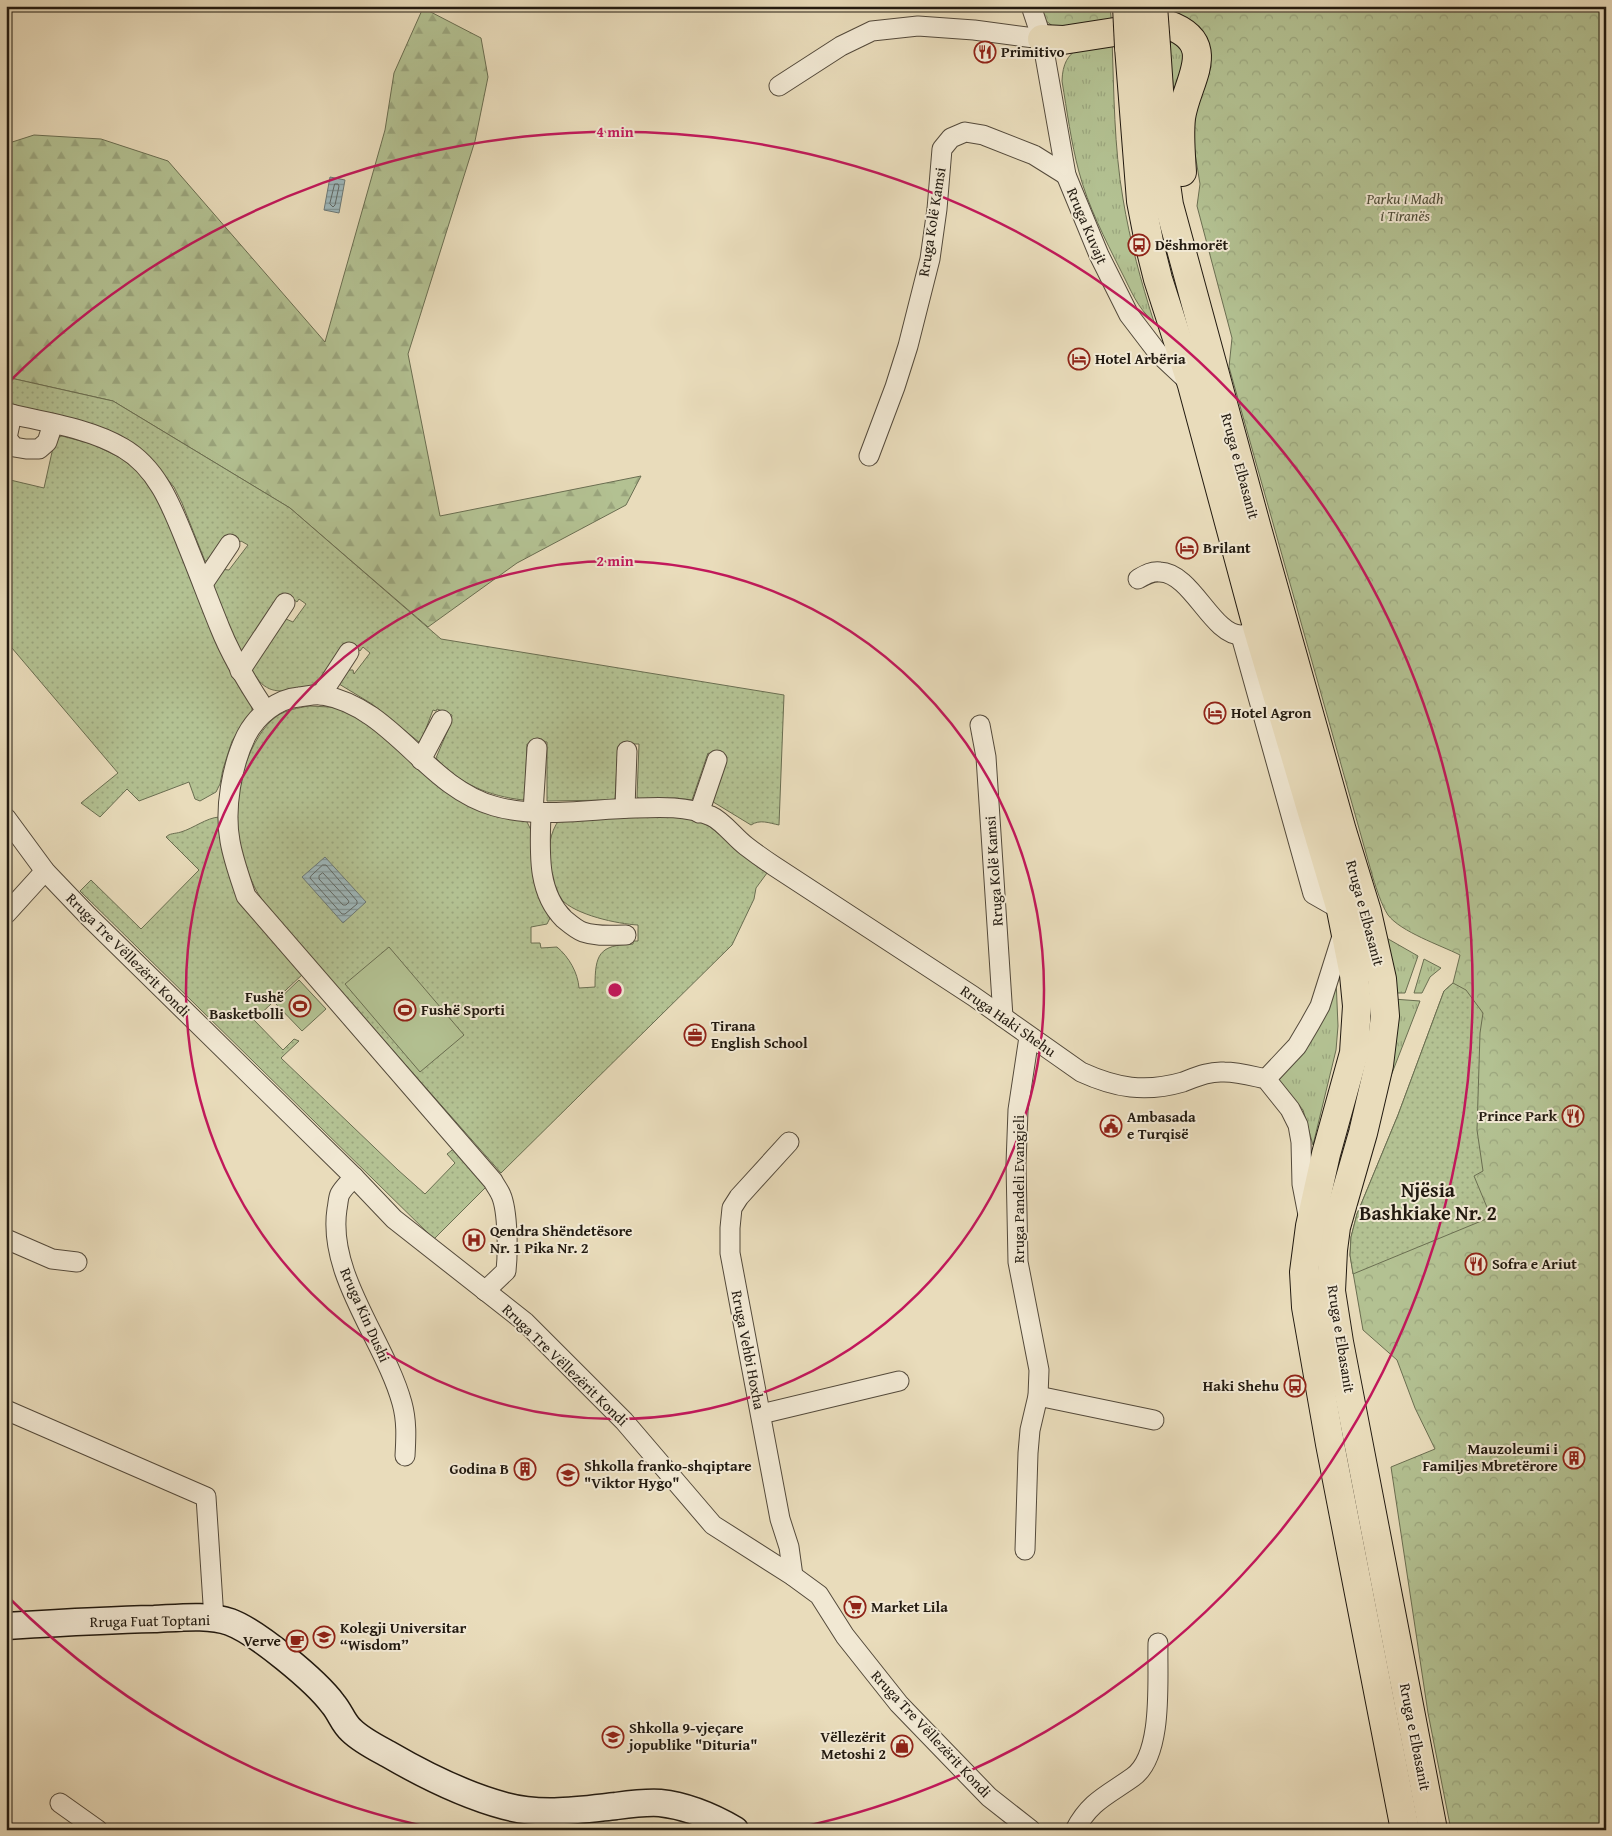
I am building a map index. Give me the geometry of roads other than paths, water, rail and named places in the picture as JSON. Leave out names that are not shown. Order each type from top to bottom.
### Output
[{"type":"main road","name":"Rruga e Elbasanit","points":[[1127,6],[1142,47],[1169,205],[1256,524],[1342,831],[1367,912],[1382,979],[1385,1016],[1379,1065],[1363,1133],[1336,1227],[1331,1269],[1331,1291],[1339,1342],[1433,1830]]},
{"type":"main road","name":"Rruga e Elbasanit","points":[[1152,6],[1142,47],[1141,201],[1158,279],[1192,385],[1250,633],[1309,797],[1343,919],[1354,975],[1357,1006],[1354,1053],[1326,1154],[1310,1226],[1304,1272],[1306,1307],[1405,1830]]},
{"type":"main road","points":[[1042,40],[1063,40],[1166,24],[1177,28],[1194,43],[1198,65],[1181,118],[1186,269]]},
{"type":"street","name":"Rruga Kuvajt","points":[[1031,6],[1042,40],[1066,175],[1099,255],[1129,315],[1158,353],[1192,385]]},
{"type":"street","points":[[779,86],[842,46],[872,31],[918,26],[974,30],[1042,40]]},
{"type":"street","name":"Rruga Kolë Kamsi","points":[[869,456],[908,346],[930,259],[937,209],[942,149],[951,138],[965,132],[983,135],[1034,155],[1066,175]]},
{"type":"street","points":[[53,424],[47,442],[39,449],[14,447],[7,438],[9,414],[53,424],[106,440],[124,448],[142,462],[158,480],[171,504],[220,629],[240,671],[266,711]]},
{"type":"street","points":[[203,584],[230,544]]},
{"type":"street","points":[[1138,579],[1149,573],[1161,571],[1173,576],[1197,597],[1217,623],[1228,631],[1250,633]]},
{"type":"street","points":[[240,671],[285,603]]},
{"type":"street","points":[[321,695],[349,652]]},
{"type":"street","name":"Rruga Haki Shehu","points":[[485,1291],[506,1271],[505,1214],[502,1196],[493,1181],[246,896],[230,841],[228,820],[232,780],[238,754],[248,733],[266,711],[286,698],[321,695],[351,703],[383,726],[451,785],[481,802],[509,810],[537,813],[664,806],[713,817],[745,846],[973,996],[1081,1072],[1120,1087],[1150,1088],[1183,1082],[1200,1075],[1223,1072],[1266,1079]]},
{"type":"street","points":[[421,760],[442,720]]},
{"type":"street","name":"Rruga Kolë Kamsi","points":[[980,725],[986,757],[1003,1017]]},
{"type":"street","points":[[537,748],[537,813],[543,876],[547,896],[557,912],[582,932],[595,935],[626,935]]},
{"type":"street","points":[[625,808],[627,751]]},
{"type":"street","points":[[699,813],[717,760]]},
{"type":"street","name":"Rruga Tre Vëllezërit Kondi","points":[[6,818],[45,871],[394,1219],[524,1322],[624,1421],[713,1526],[793,1576],[819,1595],[850,1643],[912,1718],[989,1796],[1031,1830]]},
{"type":"street","points":[[6,914],[45,871]]},
{"type":"street","points":[[1310,1226],[1302,1184],[1301,1142],[1298,1125],[1290,1109],[1266,1079],[1297,1046],[1320,1006],[1343,919]]},
{"type":"street","name":"Rruga Pandeli Evangjeli","points":[[1025,1550],[1028,1453],[1030,1430],[1038,1396],[1039,1370],[1018,1262],[1016,1164],[1018,1110],[1030,1037]]},
{"type":"street","name":"Rruga Vehbi Hoxha","points":[[789,1142],[739,1197],[732,1208],[730,1253],[780,1519],[789,1547],[793,1576]]},
{"type":"street","name":"Rruga Kin Dushi","points":[[354,1177],[340,1194],[336,1221],[338,1248],[358,1305],[376,1340],[402,1402],[407,1426],[405,1456]]},
{"type":"street","points":[[6,1239],[52,1259],[77,1262]]},
{"type":"street","points":[[761,1414],[899,1380]]},
{"type":"street","points":[[1038,1396],[1154,1420]]},
{"type":"street","points":[[6,1410],[206,1497],[214,1619]]},
{"type":"street","name":"Rruga Fuat Toptani","points":[[6,1626],[183,1617],[222,1620],[238,1626],[277,1652],[328,1697],[348,1728],[374,1747],[408,1766],[487,1800],[522,1810],[554,1812],[659,1803],[684,1807],[710,1816],[735,1830]]},
{"type":"street","points":[[1075,1830],[1081,1818],[1096,1803],[1146,1765],[1152,1751],[1155,1734],[1158,1643]]},
{"type":"street","points":[[60,1802],[98,1830]]},
{"type":"water","points":[[330,177],[345,180],[339,213],[324,210]]},
{"type":"water","points":[[325,857],[366,902],[343,923],[302,877]]},
{"type":"place","name":"Primitivo","points":[[985,52]]},
{"type":"place","name":"Dëshmorët","points":[[1139,245]]},
{"type":"place","name":"Hotel Arbëria","points":[[1079,359]]},
{"type":"place","name":"Brilant","points":[[1187,548]]},
{"type":"place","name":"Hotel Agron","points":[[1215,713]]},
{"type":"place","name":"Fushë Basketbolli","points":[[300,1006]]},
{"type":"place","name":"Fushë Sporti","points":[[405,1010]]},
{"type":"place","name":"Tirana English School","points":[[695,1035]]},
{"type":"place","name":"Prince Park","points":[[1573,1116]]},
{"type":"place","name":"Ambasada e Turqisë","points":[[1111,1126]]},
{"type":"place","name":"Qendra Shëndetësore Nr. 1 Pika Nr. 2","points":[[474,1240]]},
{"type":"place","name":"Sofra e Ariut","points":[[1476,1264]]},
{"type":"place","name":"Haki Shehu","points":[[1295,1386]]},
{"type":"place","name":"Mauzoleumi i Familjes Mbretërore","points":[[1574,1458]]},
{"type":"place","name":"Godina B","points":[[525,1469]]},
{"type":"place","name":"Shkolla franko-shqiptare \"Viktor Hygo\"","points":[[568,1475]]},
{"type":"place","name":"Market Lila","points":[[855,1607]]},
{"type":"place","name":"Kolegji Universitar “Wisdom”","points":[[324,1637]]},
{"type":"place","name":"Verve","points":[[297,1641]]},
{"type":"place","name":"Shkolla 9-vjeçare jopublike \"Dituria\"","points":[[613,1737]]},
{"type":"place","name":"Vëllezërit Metoshi 2","points":[[902,1746]]},
{"type":"district","name":"Njësia Bashkiake Nr. 2","points":[[1428,1202]]},
{"type":"park label","name":"Parku i Madh i Tiranës","points":[[1405,208]]}]
